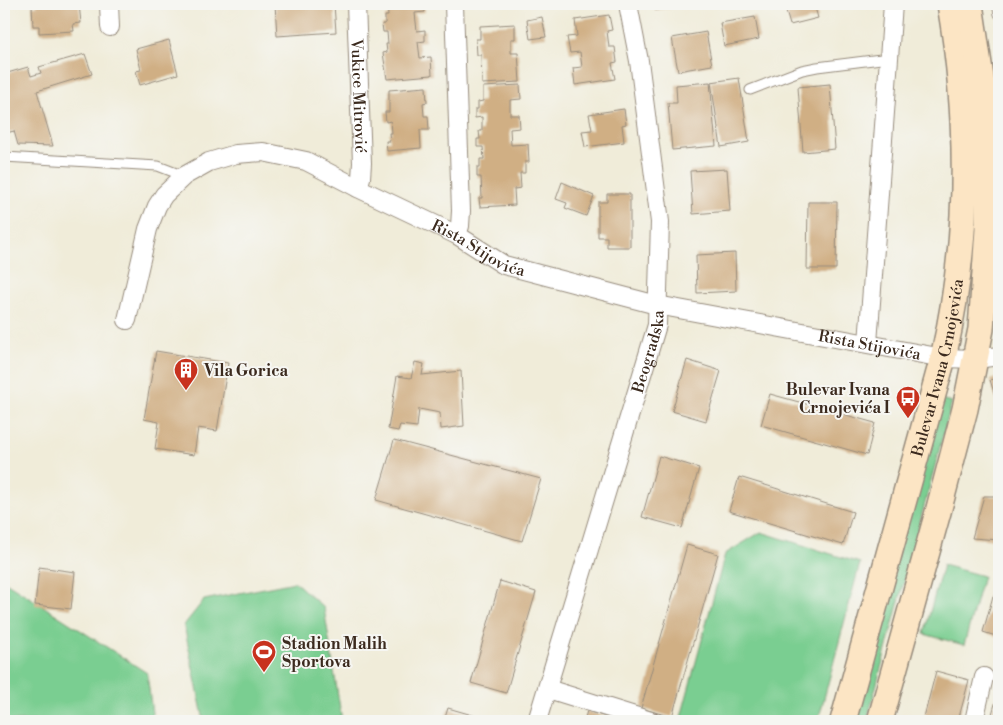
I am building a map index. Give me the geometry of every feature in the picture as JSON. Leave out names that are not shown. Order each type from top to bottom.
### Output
[{"type":"main road","name":"Bulevar Ivana Crnojevića","points":[[844,721],[944,358],[958,280],[964,203],[964,121],[950,4]]},
{"type":"main road","name":"Bulevar Ivana Crnojevića","points":[[880,721],[938,512],[988,357],[981,329],[994,153],[988,140],[970,4]]},
{"type":"street","points":[[109,4],[110,27]]},
{"type":"street","name":"Vukice Mitrović","points":[[356,4],[362,163],[358,188]]},
{"type":"street","points":[[454,4],[461,211],[457,235]]},
{"type":"street","name":"Beogradska","points":[[537,721],[657,325],[660,222],[639,61],[628,4]]},
{"type":"street","points":[[868,343],[893,4]]},
{"type":"street","name":"Rista Stijovića","points":[[126,320],[152,218],[164,195],[184,176],[196,168],[236,154],[263,152],[306,161],[457,235],[504,265],[657,305],[944,358],[988,357]]},
{"type":"street","points":[[974,721],[984,676]]},
{"type":"street","points":[[548,689],[652,721]]},
{"type":"lane","points":[[997,4],[999,14]]},
{"type":"lane","points":[[750,90],[802,70],[889,58]]},
{"type":"lane","points":[[4,157],[158,166],[184,176]]},
{"type":"green space","points":[[940,399],[952,402],[867,721],[853,721]]},
{"type":"green space","points":[[761,532],[860,563],[818,721],[680,721],[725,554]]},
{"type":"green space","points":[[943,565],[983,576],[964,645],[924,634]]},
{"type":"green space","points":[[4,581],[147,673],[153,721],[4,721]]},
{"type":"green space","name":"Stadion Malih Sportova","points":[[295,582],[324,608],[342,721],[204,721],[184,625],[204,600]]},
{"type":"building","points":[[37,4],[79,4],[81,23],[73,24],[74,31],[39,33],[39,26],[33,26],[32,6],[37,6]]},
{"type":"building","points":[[275,4],[334,4],[336,32],[277,36]]},
{"type":"building","points":[[387,4],[424,4],[425,12],[415,13],[417,31],[425,30],[425,41],[418,42],[420,58],[431,57],[432,75],[387,79],[383,53],[387,52],[387,32],[383,32],[382,24],[385,24],[385,16],[388,16]]},
{"type":"building","points":[[654,4],[691,4],[691,6],[655,10]]},
{"type":"building","points":[[784,4],[814,4],[818,18],[790,25]]},
{"type":"building","points":[[609,15],[612,30],[607,31],[609,47],[615,47],[617,62],[612,63],[615,79],[575,85],[573,68],[582,67],[580,52],[570,53],[567,37],[577,36],[575,20]]},
{"type":"building","points":[[542,17],[546,37],[530,39],[527,20]]},
{"type":"building","points":[[755,17],[759,39],[724,46],[720,23]]},
{"type":"building","points":[[515,24],[515,39],[511,39],[511,53],[518,53],[520,82],[482,84],[481,55],[477,55],[476,39],[480,39],[480,26]]},
{"type":"building","points":[[706,32],[712,65],[678,71],[672,38]]},
{"type":"building","points":[[169,40],[178,74],[140,85],[136,71],[141,70],[136,49]]},
{"type":"building","points":[[85,54],[92,74],[37,91],[53,146],[18,145],[14,131],[6,133],[4,74],[28,67],[31,76],[41,73],[39,67]]},
{"type":"building","points":[[739,78],[749,142],[721,147],[711,82]]},
{"type":"building","points":[[710,82],[716,146],[672,150],[668,103],[677,103],[676,85]]},
{"type":"building","points":[[830,84],[835,149],[803,152],[798,87]]},
{"type":"building","points":[[520,85],[521,99],[510,100],[510,115],[519,115],[520,128],[510,129],[511,145],[528,144],[529,162],[525,162],[525,173],[520,173],[521,188],[514,189],[515,205],[480,207],[479,198],[482,198],[481,177],[477,177],[477,167],[480,167],[480,159],[484,159],[483,147],[477,147],[477,139],[480,139],[479,131],[482,131],[482,117],[475,118],[475,109],[478,109],[478,102],[483,101],[483,87]]},
{"type":"building","points":[[426,87],[427,102],[423,103],[424,116],[428,116],[429,130],[420,130],[421,148],[387,151],[386,141],[390,141],[389,133],[392,133],[391,121],[386,122],[385,112],[389,112],[389,90]]},
{"type":"building","points":[[624,109],[626,124],[622,125],[624,142],[585,147],[582,131],[592,130],[589,114]]},
{"type":"building","points":[[727,169],[730,211],[693,214],[690,171]]},
{"type":"building","points":[[562,182],[594,196],[586,216],[565,208],[567,203],[556,199]]},
{"type":"building","points":[[607,194],[630,194],[630,247],[607,247],[607,237],[598,237],[598,202],[607,202]]},
{"type":"building","points":[[808,202],[837,202],[836,269],[807,269]]},
{"type":"building","points":[[735,253],[736,291],[697,293],[696,255]]},
{"type":"building","name":"Vila Gorica","points":[[156,351],[228,363],[217,431],[198,428],[194,455],[155,449],[159,422],[144,419]]},
{"type":"building","points":[[687,360],[721,371],[706,421],[672,411]]},
{"type":"building","points":[[415,362],[424,364],[422,375],[461,371],[464,426],[441,429],[440,413],[419,409],[417,427],[400,425],[398,431],[388,429],[397,376],[411,378]]},
{"type":"building","points":[[999,377],[999,408],[990,380]]},
{"type":"building","points":[[770,394],[875,423],[867,455],[761,425]]},
{"type":"building","points":[[394,440],[541,479],[522,541],[376,500]]},
{"type":"building","points":[[659,456],[699,468],[682,528],[642,517]]},
{"type":"building","points":[[739,477],[853,512],[843,545],[729,511]]},
{"type":"building","points":[[984,496],[999,496],[999,540],[972,538]]},
{"type":"building","points":[[687,545],[718,554],[672,717],[641,708]]},
{"type":"building","points":[[39,567],[75,572],[71,609],[35,605]]},
{"type":"building","points":[[500,581],[536,592],[506,693],[471,683]]},
{"type":"building","points":[[993,596],[999,598],[999,637],[983,632]]},
{"type":"building","points":[[936,671],[969,680],[958,721],[923,721]]},
{"type":"building","points":[[999,690],[999,721],[990,721]]},
{"type":"building","points":[[448,708],[493,721],[444,721]]},
{"type":"building","points":[[587,711],[618,721],[584,721]]},
{"type":"place","name":"Vila Gorica","points":[[186,391]]},
{"type":"place","name":"Bulevar Ivana Crnojevića I","points":[[908,419]]},
{"type":"place","name":"Stadion Malih Sportova","points":[[264,673]]}]
